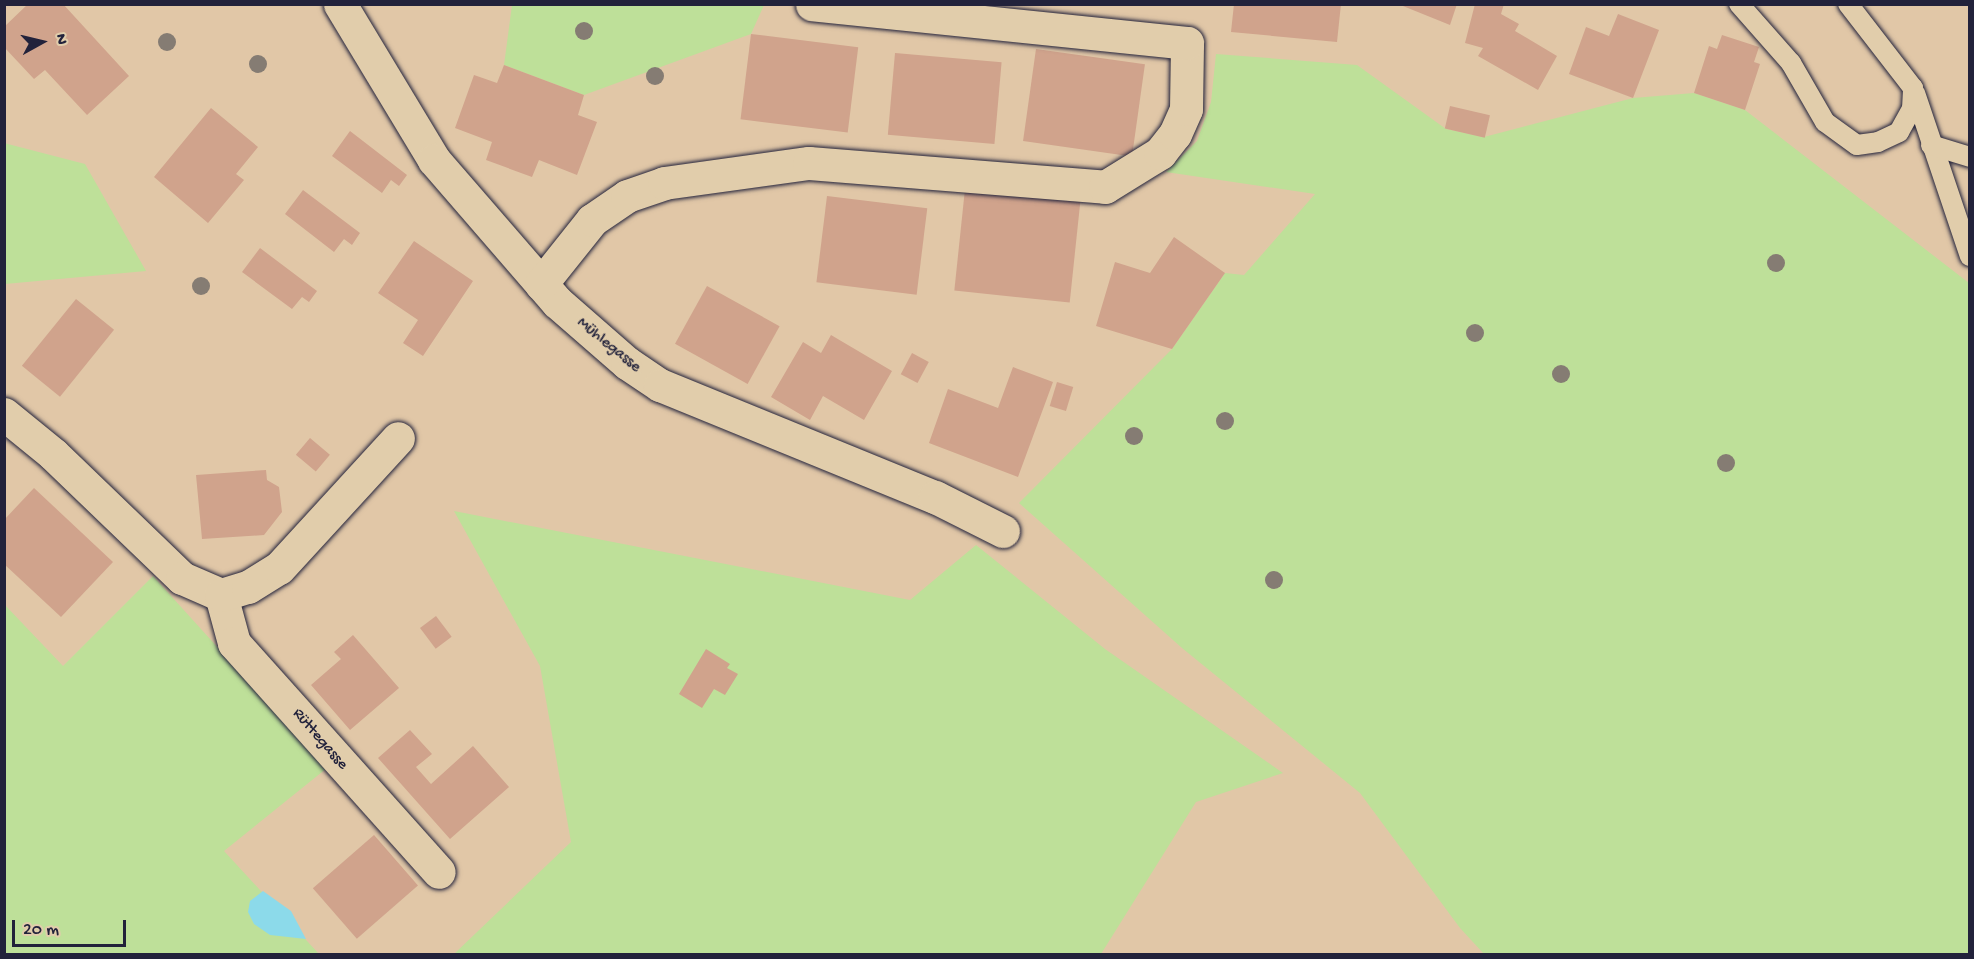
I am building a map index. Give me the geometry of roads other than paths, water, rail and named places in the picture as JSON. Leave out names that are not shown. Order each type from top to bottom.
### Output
[{"type":"street","name":"Mühlegasse","points":[[340,4],[434,160],[542,284],[593,336],[660,385],[935,497],[1003,531]]},
{"type":"street","points":[[542,284],[592,220],[627,196],[664,183],[809,163],[1105,187],[1160,153],[1175,134],[1186,109],[1187,43],[812,4]]},
{"type":"street","points":[[4,414],[53,454],[182,578],[221,595],[248,587],[279,568],[398,438]]},
{"type":"street","name":"Rüttegasse","points":[[221,595],[234,643],[439,872]]},
{"type":"lane","points":[[1738,4],[1791,63],[1825,122],[1857,145],[1878,142],[1899,132],[1912,109],[1913,88]]},
{"type":"lane","points":[[1848,4],[1913,88],[1970,256]]},
{"type":"lane","points":[[1931,145],[1970,157]]},
{"type":"water","points":[[263,891],[291,911],[306,939],[270,935],[254,924],[248,912],[250,901]]}]
